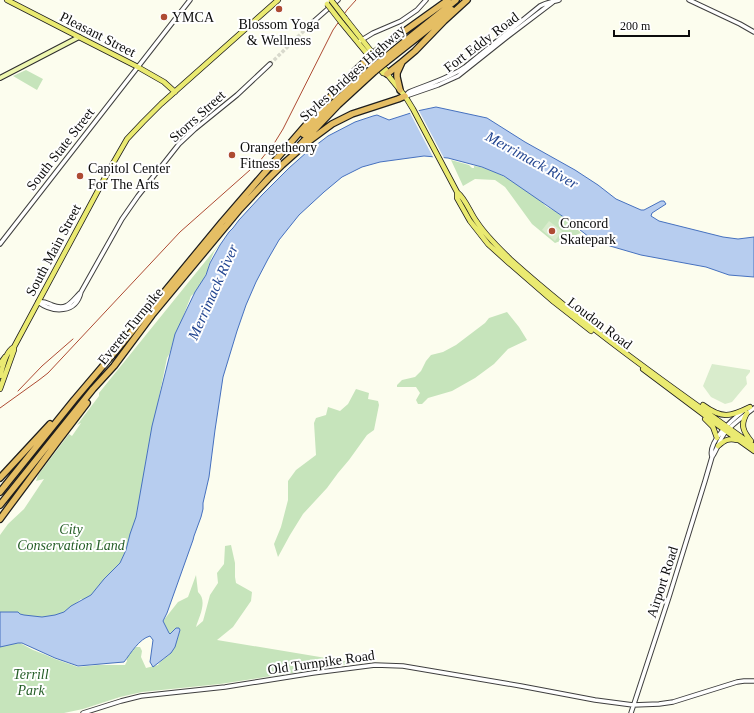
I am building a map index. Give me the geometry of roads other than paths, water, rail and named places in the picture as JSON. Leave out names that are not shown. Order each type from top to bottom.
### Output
[{"type":"highway","points":[[269,168],[331,96],[372,55],[448,0]]},
{"type":"highway","name":"Styles Bridges Highway","points":[[269,168],[330,106],[456,0]]},
{"type":"highway","name":"Styles Bridges Highway","points":[[385,60],[464,0]]},
{"type":"highway","points":[[387,74],[415,51],[444,21],[468,0]]},
{"type":"highway","points":[[400,90],[397,77],[402,62]]},
{"type":"highway","name":"Styles Bridges Highway","points":[[282,165],[326,117],[374,69]]},
{"type":"highway","points":[[282,165],[320,132],[342,118],[405,96]]},
{"type":"highway","name":"Everett Turnpike","points":[[0,505],[93,389],[114,366],[152,315],[226,225],[282,165]]},
{"type":"highway","name":"Everett Turnpike","points":[[0,492],[74,400],[222,222],[269,168]]},
{"type":"highway","points":[[0,519],[112,371],[114,366]]},
{"type":"highway","points":[[0,478],[74,400]]},
{"type":"highway","points":[[0,524],[19,493]]},
{"type":"main road","name":"Pleasant Street","points":[[7,0],[138,67],[164,82],[175,92]]},
{"type":"main road","name":"South Main Street","points":[[1,375],[14,350],[19,335],[125,142],[143,122],[175,92],[278,0]]},
{"type":"main road","name":"Loudon Road","points":[[328,1],[358,42],[372,55]]},
{"type":"main road","name":"Loudon Road","points":[[343,20],[362,39],[383,73],[387,74],[405,96],[457,192],[481,229],[498,247],[585,322],[678,390],[754,451]]},
{"type":"main road","points":[[0,78],[79,37]]},
{"type":"main road","name":"Loudon Road","points":[[457,192],[457,198],[470,221],[488,244],[505,259],[577,320],[683,399],[727,429],[754,445]]},
{"type":"main road","name":"South Main Street","points":[[1,375],[10,349],[14,347]]},
{"type":"main road","points":[[0,364],[8,354]]},
{"type":"main road","points":[[0,389],[1,375]]},
{"type":"main road","points":[[678,390],[689,395],[713,411],[723,415],[737,413],[752,407]]},
{"type":"main road","points":[[683,399],[689,406],[710,423],[717,438]]},
{"type":"main road","points":[[747,413],[743,421],[743,429],[754,445]]},
{"type":"main road","points":[[718,446],[725,440],[739,440]]},
{"type":"street","name":"South State Street","points":[[0,244],[190,0]]},
{"type":"street","points":[[314,22],[338,0]]},
{"type":"street","points":[[358,42],[373,33],[401,21],[417,10],[426,0]]},
{"type":"street","name":"Fort Eddy Road","points":[[405,96],[438,85],[458,76],[554,2],[559,0]]},
{"type":"street","points":[[689,0],[754,32]]},
{"type":"street","name":"Storrs Street","points":[[38,302],[43,301],[55,306],[64,306],[74,300],[81,292],[122,219],[179,144],[237,95],[270,64]]},
{"type":"street","points":[[727,429],[747,413],[754,403]]},
{"type":"street","points":[[727,429],[752,407]]},
{"type":"street","name":"Airport Road","points":[[631,713],[706,481],[712,457],[711,454],[717,438],[727,429]]},
{"type":"street","name":"Airport Road","points":[[712,457],[727,429]]},
{"type":"street","name":"Old Turnpike Road","points":[[83,713],[141,696],[225,687],[375,665],[403,666],[595,700],[634,705],[673,702],[744,680],[754,681]]},
{"type":"water","name":"Merrimack River","points":[[436,107],[487,118],[525,142],[575,170],[616,199],[641,210],[664,201],[666,204],[652,213],[651,216],[659,221],[723,237],[738,239],[754,237],[754,277],[729,275],[706,267],[641,255],[610,246],[589,237],[565,218],[504,176],[482,167],[448,158],[424,156],[380,162],[362,167],[342,177],[299,215],[279,240],[256,282],[246,305],[223,377],[209,477],[201,517],[163,621],[170,634],[176,628],[179,628],[180,630],[175,647],[171,653],[153,667],[150,662],[153,640],[150,636],[139,643],[124,662],[78,666],[55,658],[22,643],[0,647],[0,612],[18,612],[24,615],[42,617],[64,612],[71,606],[91,595],[120,563],[126,550],[136,517],[152,426],[175,334],[195,292],[206,275],[210,263],[229,232],[262,195],[289,168],[328,136],[355,122],[373,116],[377,115],[389,120],[417,111]]},
{"type":"tunnel","points":[[270,64],[313,22]]},
{"type":"railway","points":[[0,408],[48,373],[180,232],[259,162],[283,129],[333,30],[356,0]]},
{"type":"railway","points":[[18,391],[42,366],[73,339]]},
{"type":"place","name":"Blossom Yoga & Wellness","points":[[279,9]]},
{"type":"place","name":"YMCA","points":[[164,17]]},
{"type":"place","name":"Orangetheory Fitness","points":[[232,155]]},
{"type":"place","name":"Capitol Center For The Arts","points":[[80,176]]},
{"type":"place","name":"Concord Skatepark","points":[[552,231]]},
{"type":"park label","name":"City Conservation Land","points":[[71,538]]},
{"type":"park label","name":"Terrill Park","points":[[31,682]]}]
